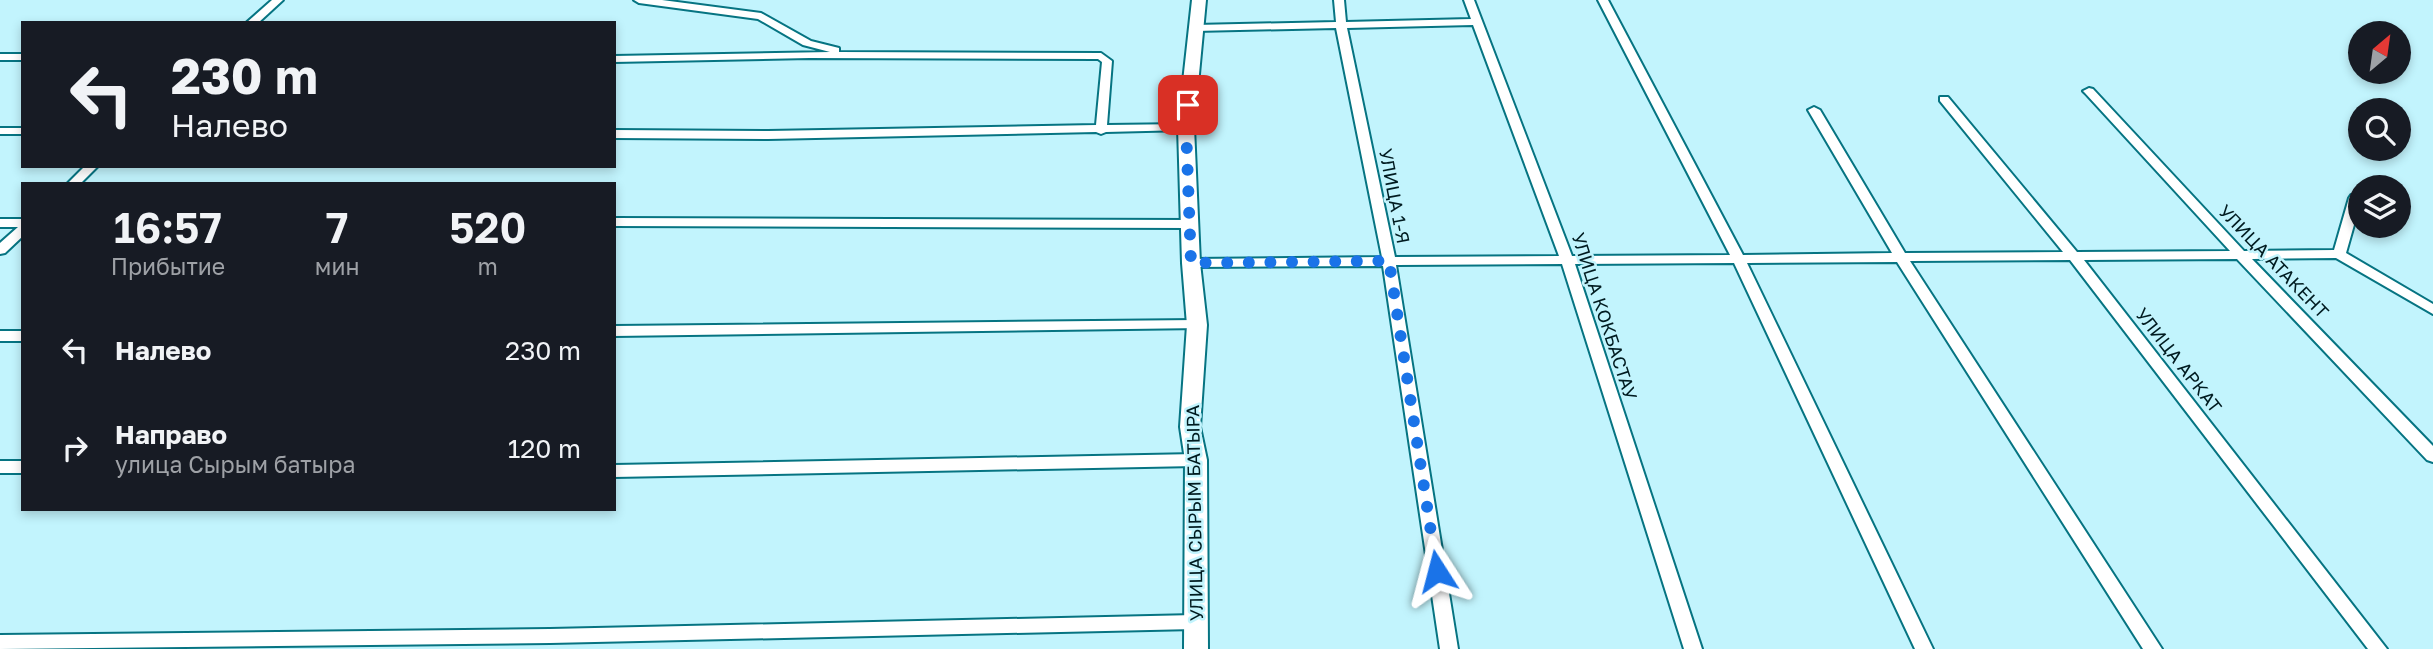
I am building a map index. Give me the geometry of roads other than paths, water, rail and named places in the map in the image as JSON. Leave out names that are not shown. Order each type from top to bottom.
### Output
[{"type":"street","points":[[253,21],[278,0]]},
{"type":"street","points":[[639,0],[761,16],[807,43],[853,55]]},
{"type":"street","name":"УЛИЦА СЫРЫМ БАТЫРА","points":[[1196,649],[1196,460],[1190,427],[1197,325],[1191,263],[1186,127],[1199,0]]},
{"type":"street","name":"УЛИЦА 1-Я","points":[[1339,0],[1341,25],[1389,261],[1449,649]]},
{"type":"street","name":"УЛИЦА КОКБАСТАУ","points":[[1469,0],[1567,259],[1693,649]]},
{"type":"street","points":[[1603,0],[1738,257],[1924,649]]},
{"type":"street","points":[[1195,27],[1476,22]]},
{"type":"street","points":[[616,59],[853,55],[1101,56],[1107,61],[1101,131]]},
{"type":"street","points":[[0,57],[21,57]]},
{"type":"street","name":"УЛИЦА АТАКЕНТ","points":[[2089,91],[2433,456]]},
{"type":"street","name":"УЛИЦА АРКАТ","points":[[1944,99],[2072,254],[2378,649]]},
{"type":"street","points":[[1814,110],[1900,256],[2153,649]]},
{"type":"street","points":[[616,134],[1101,131],[1186,127]]},
{"type":"street","points":[[0,131],[21,131]]},
{"type":"street","points":[[75,182],[90,168]]},
{"type":"street","points":[[2339,254],[2348,220]]},
{"type":"street","points":[[616,222],[1191,224]]},
{"type":"street","points":[[0,223],[21,223]]},
{"type":"street","points":[[0,250],[21,231]]},
{"type":"street","points":[[1191,263],[2238,252],[2339,254],[2433,310]]},
{"type":"street","points":[[616,331],[1197,325]]},
{"type":"street","points":[[0,337],[21,336]]},
{"type":"street","points":[[616,471],[1196,460]]},
{"type":"street","points":[[0,467],[21,467]]},
{"type":"street","points":[[0,642],[551,636],[1195,622]]}]
